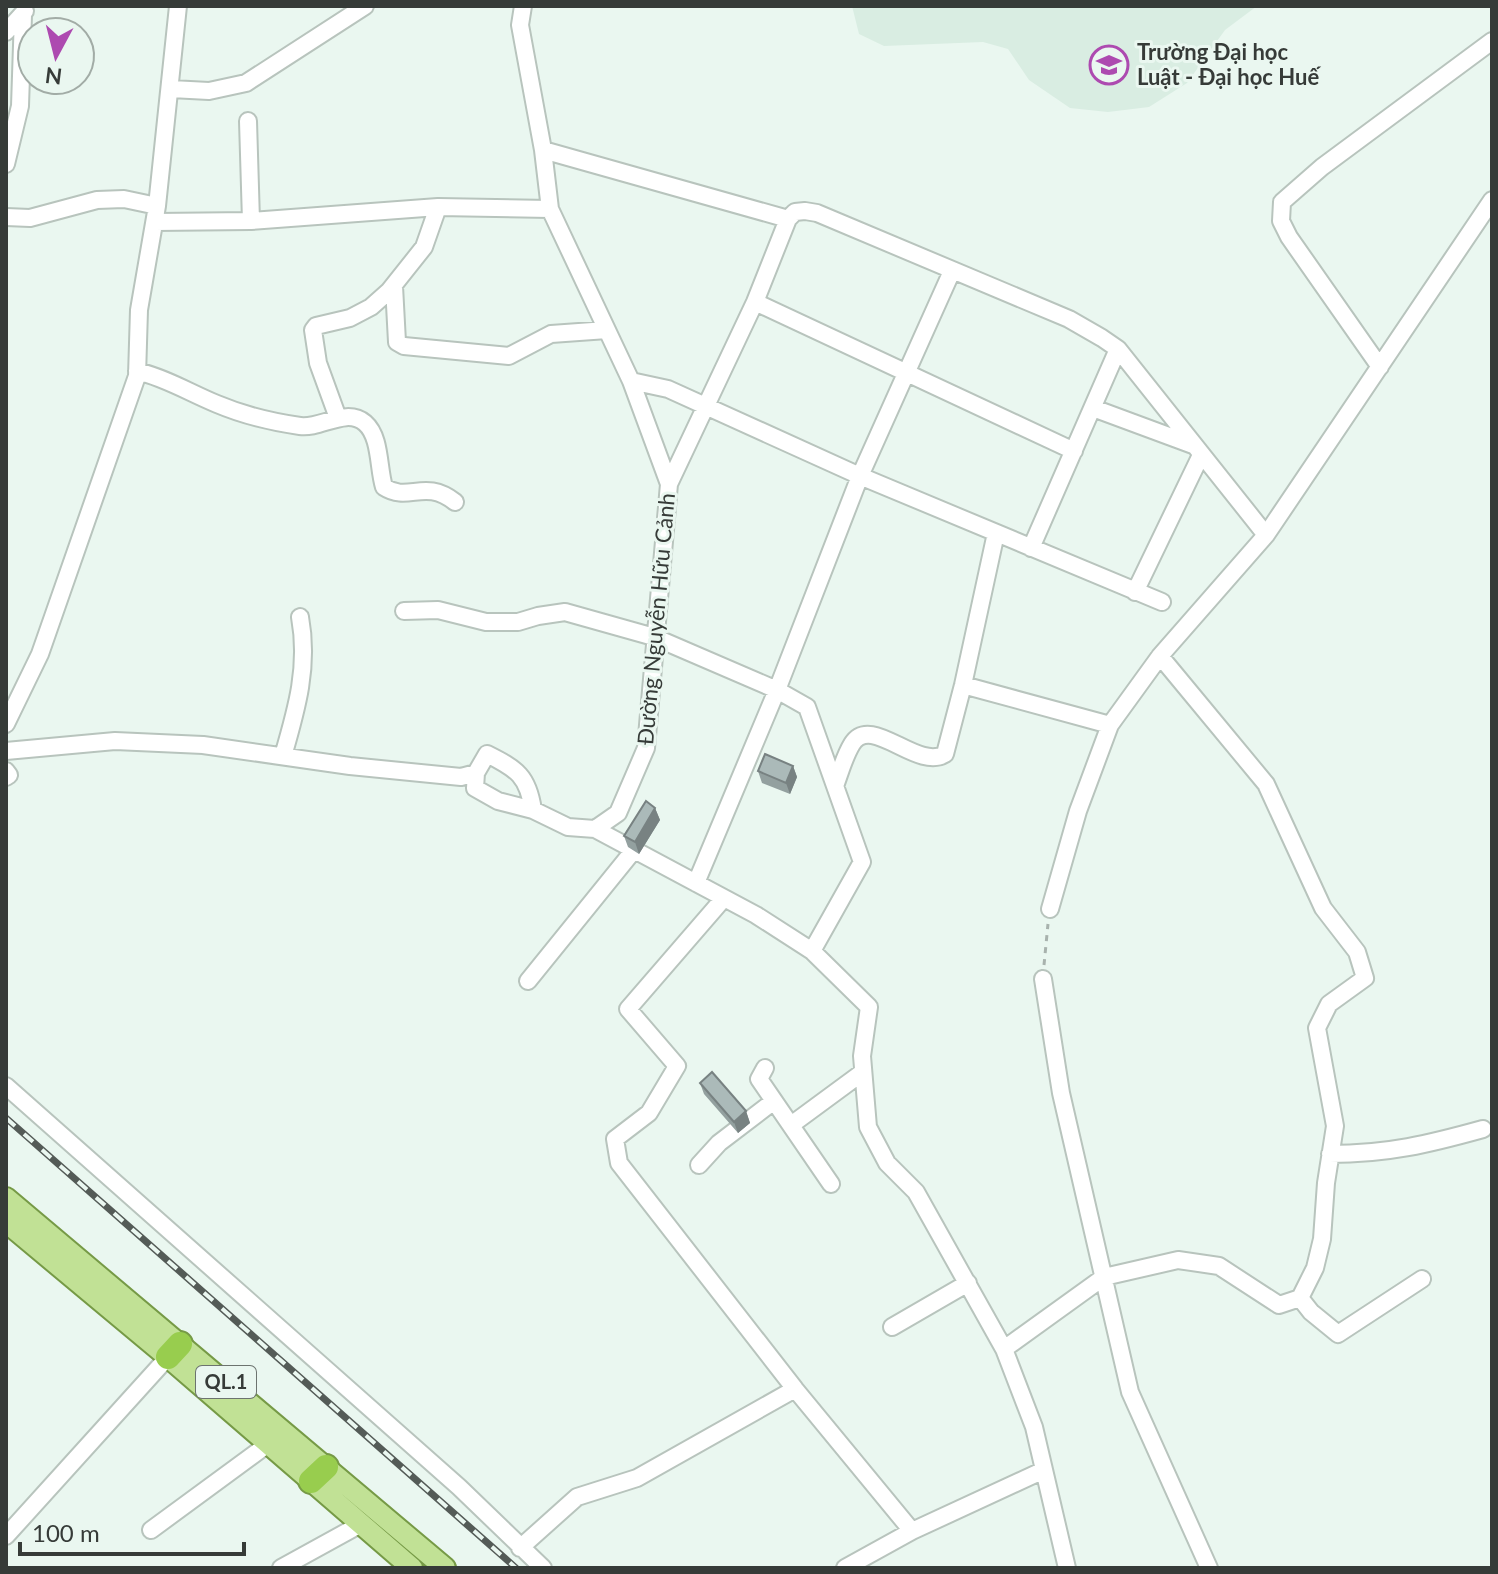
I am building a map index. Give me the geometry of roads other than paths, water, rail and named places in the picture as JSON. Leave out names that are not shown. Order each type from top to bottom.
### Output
[{"type":"main road","name":"QL.1","points":[[6,1198],[174,1350],[318,1474],[445,1568]]},
{"type":"main road","name":"QL.1","points":[[6,1222],[174,1350],[268,1444],[318,1474],[361,1524],[412,1568]]},
{"type":"street","points":[[6,724],[40,654],[137,371],[139,310],[156,214],[178,6]]},
{"type":"street","points":[[171,89],[209,91],[246,83],[365,6]]},
{"type":"street","points":[[514,6],[520,25]]},
{"type":"street","name":"Đường Nguyễn Hữu Cảnh","points":[[523,6],[520,25],[543,150],[550,209],[631,381],[669,484],[646,748],[618,813],[595,829]]},
{"type":"street","points":[[6,32],[25,10]]},
{"type":"street","points":[[6,164],[20,106],[25,10]]},
{"type":"street","points":[[1380,367],[1289,237],[1281,221],[1282,202],[1322,167],[1492,41]]},
{"type":"street","points":[[248,121],[251,221]]},
{"type":"street","points":[[543,150],[788,219]]},
{"type":"street","points":[[6,217],[30,218],[97,200],[124,199],[156,214],[251,221],[438,207],[550,209]]},
{"type":"street","points":[[1050,909],[1078,811],[1110,725],[1160,656],[1266,535],[1492,200]]},
{"type":"street","points":[[338,418],[318,363],[313,330],[316,326],[350,318],[371,307],[394,286],[424,247],[438,207]]},
{"type":"street","points":[[669,484],[755,302],[788,219],[795,212],[805,211],[817,213],[1069,319],[1118,349],[1266,535]]},
{"type":"street","points":[[696,883],[777,690],[860,476],[952,271]]},
{"type":"street","points":[[394,286],[396,338],[404,346],[509,356],[551,334],[607,330]]},
{"type":"street","points":[[755,302],[1074,451]]},
{"type":"street","points":[[1031,548],[1118,349]]},
{"type":"street","points":[[137,371],[242,414],[312,427],[338,418],[359,420],[367,425],[376,443],[384,487],[401,493],[428,489],[438,491],[455,502]]},
{"type":"street","points":[[631,381],[668,389],[860,476],[1162,602]]},
{"type":"street","points":[[1093,408],[1197,450]]},
{"type":"street","points":[[1135,592],[1197,450]]},
{"type":"street","points":[[835,786],[853,742],[862,737],[878,735],[924,758],[938,758],[945,754],[996,533]]},
{"type":"street","points":[[404,611],[438,610],[486,622],[518,622],[565,612],[654,637],[777,690],[807,707],[862,862],[812,951]]},
{"type":"street","points":[[283,756],[302,684],[305,644],[300,617]]},
{"type":"street","points":[[1004,1349],[1104,1277],[1178,1260],[1219,1266],[1279,1305],[1300,1298],[1315,1268],[1322,1239],[1335,1126],[1317,1028],[1329,1004],[1365,978],[1357,952],[1323,908],[1266,784],[1160,656]]},
{"type":"street","points":[[963,685],[1110,725]]},
{"type":"street","points":[[6,751],[115,741],[203,745],[350,766],[461,777],[476,773]]},
{"type":"street","points":[[533,810],[529,788],[514,768],[487,754],[476,773],[475,788],[498,801],[533,810],[568,827],[595,829],[724,898],[812,951],[869,1007],[862,1056],[868,1127],[887,1163],[916,1192],[1004,1349],[1034,1427],[1067,1568]]},
{"type":"street","points":[[528,981],[634,850]]},
{"type":"street","points":[[724,898],[628,1009],[677,1066],[649,1113],[615,1139],[615,1150],[619,1163],[795,1389],[912,1531]]},
{"type":"street","points":[[1043,979],[1061,1093],[1130,1392],[1209,1568]]},
{"type":"street","points":[[765,1068],[759,1079],[831,1184]]},
{"type":"street","points":[[791,1125],[863,1072]]},
{"type":"street","points":[[6,1086],[459,1487],[543,1568]]},
{"type":"street","points":[[699,1165],[719,1143],[774,1101]]},
{"type":"street","points":[[1330,1154],[1389,1152],[1420,1147],[1483,1129]]},
{"type":"street","points":[[1300,1298],[1311,1312],[1338,1334],[1422,1279]]},
{"type":"street","points":[[892,1327],[968,1283]]},
{"type":"street","points":[[6,1536],[174,1350]]},
{"type":"street","points":[[520,1548],[577,1497],[637,1478],[795,1389]]},
{"type":"street","points":[[151,1530],[268,1444]]},
{"type":"street","points":[[845,1568],[912,1531],[1044,1470]]},
{"type":"street","points":[[281,1568],[361,1524]]},
{"type":"railway","points":[[6,1118],[516,1568]]},
{"type":"place","name":"Trường Đại học Luật - Đại học Huế","points":[[1109,65]]}]
